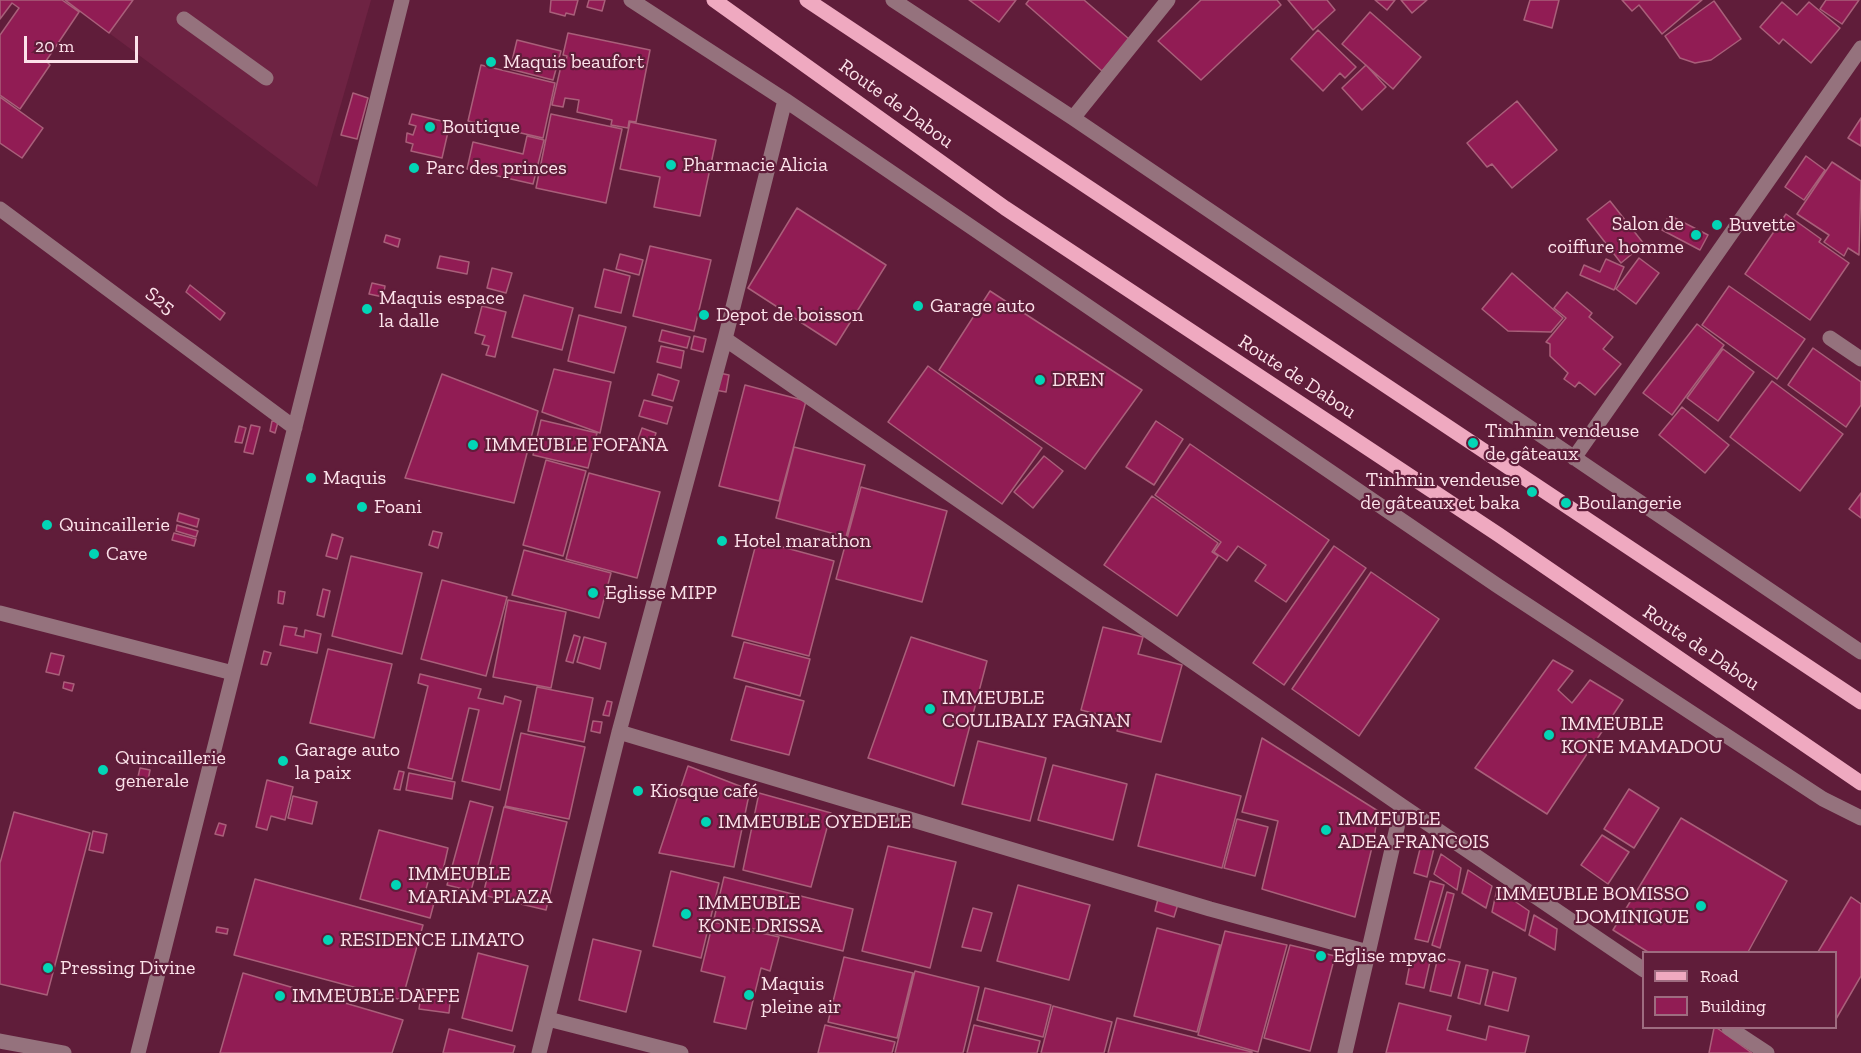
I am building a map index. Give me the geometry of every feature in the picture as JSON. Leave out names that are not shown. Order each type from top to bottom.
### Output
[{"type":"main road","name":"Route de Dabou","points":[[714,0],[1005,208],[1499,535],[1861,783]]},
{"type":"main road","name":"Route de Dabou","points":[[807,0],[1861,702]]},
{"type":"street","points":[[138,1053],[402,0]]},
{"type":"street","points":[[631,0],[785,100],[1498,586],[1823,799],[1861,818]]},
{"type":"street","points":[[892,0],[1073,118],[1861,652]]},
{"type":"street","points":[[1073,118],[1168,0]]},
{"type":"street","points":[[184,20],[266,78]]},
{"type":"street","points":[[1574,458],[1861,48]]},
{"type":"street","points":[[538,1053],[619,732],[725,339],[785,100]]},
{"type":"street","name":"S25","points":[[0,209],[295,428]]},
{"type":"street","points":[[1830,338],[1861,359]]},
{"type":"street","points":[[725,339],[1642,969]]},
{"type":"street","points":[[0,613],[233,673]]},
{"type":"street","points":[[619,732],[1210,909],[1368,952]]},
{"type":"street","points":[[1344,1053],[1402,806]]},
{"type":"street","points":[[548,1019],[681,1053]]},
{"type":"street","points":[[1731,1029],[1767,1053]]},
{"type":"street","points":[[0,1041],[64,1053]]},
{"type":"shaded area","points":[[65,0],[371,0],[317,187],[109,33]]},
{"type":"building","points":[[0,0],[62,0],[79,12],[46,61],[50,65],[20,109],[0,95],[0,35],[19,8],[12,3],[0,19]]},
{"type":"building","points":[[65,0],[133,0],[109,33]]},
{"type":"building","points":[[551,0],[578,0],[574,15],[566,13],[565,16],[550,12]]},
{"type":"building","points":[[589,0],[605,0],[602,11],[587,7]]},
{"type":"building","points":[[969,0],[1016,0],[999,22]]},
{"type":"building","points":[[1029,0],[1084,0],[1129,39],[1102,71],[1026,4]]},
{"type":"building","points":[[1201,0],[1277,0],[1281,5],[1201,80],[1158,41]]},
{"type":"building","points":[[1288,0],[1327,0],[1335,10],[1313,30]]},
{"type":"building","points":[[1375,0],[1395,0],[1387,10]]},
{"type":"building","points":[[1401,0],[1427,0],[1412,13]]},
{"type":"building","points":[[1530,0],[1559,0],[1552,28],[1524,20]]},
{"type":"building","points":[[1622,0],[1702,0],[1662,34],[1639,5],[1632,11]]},
{"type":"building","points":[[1826,0],[1859,0],[1842,24],[1820,9]]},
{"type":"building","points":[[1714,1],[1741,39],[1711,60],[1695,63],[1680,58],[1665,36]]},
{"type":"building","points":[[1782,2],[1797,15],[1809,2],[1840,28],[1811,63],[1783,39],[1779,44],[1760,27]]},
{"type":"building","points":[[1370,12],[1421,57],[1393,89],[1342,44]]},
{"type":"building","points":[[1318,30],[1356,67],[1345,78],[1340,73],[1323,91],[1291,59]]},
{"type":"building","points":[[568,33],[650,50],[636,122],[629,121],[628,128],[611,125],[612,120],[577,112],[579,100],[565,98],[563,107],[552,105],[561,66],[565,67],[567,56],[563,55]]},
{"type":"building","points":[[517,40],[561,51],[553,80],[510,69]]},
{"type":"building","points":[[481,65],[555,83],[543,138],[468,121]]},
{"type":"building","points":[[1366,65],[1386,87],[1362,110],[1342,88]]},
{"type":"building","points":[[353,93],[368,98],[357,139],[341,135]]},
{"type":"building","points":[[0,97],[43,128],[22,158],[0,143]]},
{"type":"building","points":[[1517,101],[1557,150],[1512,188],[1492,164],[1487,167],[1467,143]]},
{"type":"building","points":[[412,114],[450,123],[442,158],[411,151],[413,144],[406,142],[407,133],[413,135],[416,126],[409,124]]},
{"type":"building","points":[[551,114],[622,129],[606,203],[536,188]]},
{"type":"building","points":[[1861,118],[1861,146],[1848,138]]},
{"type":"building","points":[[630,122],[716,140],[700,216],[654,207],[660,177],[620,169]]},
{"type":"building","points":[[527,136],[544,140],[533,184],[467,169],[473,142],[523,154]]},
{"type":"building","points":[[1806,156],[1825,170],[1804,200],[1785,187]]},
{"type":"building","points":[[1832,162],[1861,181],[1859,255],[1848,248],[1844,256],[1824,242],[1829,235],[1797,214]]},
{"type":"building","points":[[1610,201],[1644,244],[1621,263],[1587,219]]},
{"type":"building","points":[[797,208],[886,265],[836,345],[748,288]]},
{"type":"building","points":[[1786,214],[1821,239],[1819,242],[1849,263],[1810,320],[1745,274]]},
{"type":"building","points":[[1669,215],[1708,235],[1700,250],[1662,230]]},
{"type":"building","points":[[386,235],[400,239],[398,247],[384,242]]},
{"type":"building","points":[[650,246],[711,260],[694,331],[633,316]]},
{"type":"building","points":[[620,254],[643,260],[639,275],[616,269]]},
{"type":"building","points":[[440,256],[469,262],[467,274],[437,268]]},
{"type":"building","points":[[1639,258],[1659,273],[1636,304],[1616,289]]},
{"type":"building","points":[[1606,259],[1624,267],[1614,290],[1580,275],[1584,265],[1600,272]]},
{"type":"building","points":[[492,268],[512,273],[506,293],[487,288]]},
{"type":"building","points":[[604,269],[630,276],[621,313],[595,307]]},
{"type":"building","points":[[1512,273],[1563,318],[1551,332],[1508,331],[1482,309]]},
{"type":"building","points":[[372,283],[385,286],[383,297],[369,294]]},
{"type":"building","points":[[190,285],[225,313],[220,320],[186,292]]},
{"type":"building","points":[[1729,286],[1805,339],[1777,379],[1702,325]]},
{"type":"building","name":"DREN","points":[[990,291],[1142,390],[1085,469],[939,370]]},
{"type":"building","points":[[1567,292],[1592,313],[1589,317],[1613,337],[1603,349],[1621,364],[1595,395],[1579,382],[1575,387],[1564,379],[1568,373],[1550,356],[1550,344],[1546,342],[1566,318],[1554,308]]},
{"type":"building","points":[[524,295],[573,308],[562,350],[512,337]]},
{"type":"building","points":[[482,306],[506,312],[495,357],[486,355],[489,346],[482,344],[485,336],[475,333]]},
{"type":"building","points":[[579,315],[626,327],[614,373],[568,361]]},
{"type":"building","points":[[1697,324],[1724,345],[1672,415],[1643,393]]},
{"type":"building","points":[[662,330],[690,337],[687,348],[659,341]]},
{"type":"building","points":[[694,336],[706,339],[703,352],[691,349]]},
{"type":"building","points":[[661,346],[684,351],[681,368],[657,362]]},
{"type":"building","points":[[1813,348],[1861,382],[1861,405],[1846,427],[1788,385]]},
{"type":"building","points":[[1723,349],[1754,372],[1718,421],[1687,398]]},
{"type":"building","points":[[928,366],[1042,448],[1002,504],[888,422]]},
{"type":"building","points":[[554,369],[611,382],[600,433],[542,412]]},
{"type":"building","points":[[719,373],[729,375],[726,392],[715,390]]},
{"type":"building","name":"IMMEUBLE FOFANA","points":[[442,374],[538,411],[514,503],[405,478]]},
{"type":"building","points":[[658,374],[679,381],[673,401],[652,395]]},
{"type":"building","points":[[1772,381],[1843,434],[1800,491],[1730,437]]},
{"type":"building","points":[[745,385],[806,401],[779,501],[719,486]]},
{"type":"building","points":[[644,400],[672,407],[667,424],[639,416]]},
{"type":"building","points":[[1682,407],[1729,445],[1705,473],[1659,435]]},
{"type":"building","points":[[541,420],[597,433],[588,468],[533,455]]},
{"type":"building","points":[[272,421],[278,422],[275,433],[270,431]]},
{"type":"building","points":[[1156,421],[1183,439],[1154,485],[1126,467]]},
{"type":"building","points":[[251,425],[260,427],[253,454],[244,452]]},
{"type":"building","points":[[239,426],[246,428],[242,443],[235,442]]},
{"type":"building","points":[[642,428],[656,433],[651,447],[637,442]]},
{"type":"building","points":[[1190,444],[1329,540],[1286,602],[1255,581],[1266,565],[1238,546],[1227,561],[1214,552],[1221,542],[1155,495]]},
{"type":"building","points":[[794,447],[865,465],[846,537],[776,518]]},
{"type":"building","points":[[1044,456],[1063,471],[1033,508],[1014,492]]},
{"type":"building","points":[[546,460],[586,471],[563,556],[523,545]]},
{"type":"building","points":[[589,473],[660,492],[637,578],[566,559]]},
{"type":"building","points":[[861,487],[947,511],[922,602],[836,579]]},
{"type":"building","points":[[1861,493],[1861,518],[1849,509]]},
{"type":"building","points":[[1152,496],[1218,543],[1212,552],[1218,556],[1177,616],[1104,565]]},
{"type":"building","points":[[179,513],[199,519],[197,527],[177,521]]},
{"type":"building","points":[[177,525],[198,531],[196,537],[176,531]]},
{"type":"building","points":[[433,531],[442,533],[438,548],[429,545]]},
{"type":"building","points":[[174,533],[196,539],[194,546],[172,540]]},
{"type":"building","points":[[332,534],[343,538],[337,559],[326,556]]},
{"type":"building","points":[[757,540],[834,561],[809,656],[732,636]]},
{"type":"building","points":[[1334,546],[1366,568],[1284,685],[1253,663]]},
{"type":"building","points":[[524,550],[611,573],[599,618],[512,595]]},
{"type":"building","points":[[351,556],[422,573],[402,654],[332,636]]},
{"type":"building","points":[[1371,572],[1439,619],[1359,736],[1292,689]]},
{"type":"building","points":[[442,580],[507,597],[486,676],[421,659]]},
{"type":"building","points":[[323,589],[330,591],[324,617],[317,615]]},
{"type":"building","points":[[279,591],[285,592],[283,604],[278,603]]},
{"type":"building","points":[[508,600],[566,612],[551,688],[493,677]]},
{"type":"building","points":[[284,626],[297,628],[295,635],[304,637],[305,630],[321,634],[317,653],[280,645]]},
{"type":"building","points":[[1103,627],[1143,637],[1138,654],[1182,665],[1161,742],[1117,731],[1120,720],[1081,710]]},
{"type":"building","points":[[574,635],[580,637],[573,663],[566,661]]},
{"type":"building","points":[[584,637],[606,643],[600,669],[577,662]]},
{"type":"building","name":"IMMEUBLE COULIBALY FAGNAN","points":[[911,637],[987,661],[954,786],[868,758]]},
{"type":"building","points":[[744,642],[810,659],[800,696],[734,678]]},
{"type":"building","points":[[328,649],[392,664],[374,738],[310,723]]},
{"type":"building","points":[[264,651],[271,653],[267,665],[261,664]]},
{"type":"building","points":[[51,653],[64,656],[59,675],[46,672]]},
{"type":"building","name":"IMMEUBLE KONE MAMADOU","points":[[1553,660],[1573,671],[1558,690],[1572,703],[1590,680],[1623,700],[1547,814],[1475,768]]},
{"type":"building","points":[[420,674],[481,689],[478,698],[503,704],[505,696],[521,701],[500,790],[462,781],[479,710],[469,708],[452,779],[408,768],[428,686],[418,683]]},
{"type":"building","points":[[64,682],[74,684],[72,691],[63,688]]},
{"type":"building","points":[[746,686],[804,701],[789,755],[731,740]]},
{"type":"building","points":[[537,687],[593,698],[584,742],[528,731]]},
{"type":"building","points":[[607,701],[612,702],[609,716],[603,715]]},
{"type":"building","points":[[593,721],[602,722],[600,733],[591,731]]},
{"type":"building","points":[[521,733],[585,747],[569,819],[505,806]]},
{"type":"building","name":"IMMEUBLE ADEA FRANCOIS","points":[[1262,738],[1378,811],[1374,839],[1355,917],[1262,889],[1278,821],[1242,812]]},
{"type":"building","points":[[978,741],[1046,758],[1030,821],[962,804]]},
{"type":"building","points":[[1053,765],[1127,784],[1113,840],[1038,820]]},
{"type":"building","name":"IMMEUBLE OYEDELE","points":[[688,766],[750,790],[734,867],[659,853]]},
{"type":"building","points":[[140,768],[150,770],[148,780],[138,777]]},
{"type":"building","points":[[399,771],[404,772],[400,790],[394,789]]},
{"type":"building","points":[[409,773],[455,782],[452,799],[406,790]]},
{"type":"building","points":[[1156,774],[1241,796],[1222,868],[1138,846]]},
{"type":"building","points":[[267,780],[293,787],[285,820],[271,816],[267,830],[256,827]]},
{"type":"building","points":[[1629,789],[1659,808],[1634,848],[1604,829]]},
{"type":"building","points":[[759,793],[831,813],[811,887],[743,870]]},
{"type":"building","points":[[293,796],[317,802],[312,824],[288,818]]},
{"type":"building","points":[[470,801],[493,807],[471,891],[447,885]]},
{"type":"building","points":[[504,807],[567,822],[546,910],[483,895]]},
{"type":"building","points":[[14,812],[90,833],[47,995],[0,984],[0,863]]},
{"type":"building","name":"IMMEUBLE BOMISSO DOMINIQUE","points":[[1681,818],[1787,881],[1749,951],[1646,951],[1613,930]]},
{"type":"building","points":[[1237,819],[1268,827],[1255,876],[1224,868]]},
{"type":"building","points":[[219,823],[226,825],[223,836],[215,834]]},
{"type":"building","name":"IMMEUBLE MARIAM PLAZA","points":[[379,830],[448,848],[443,870],[432,867],[423,900],[434,903],[430,918],[360,899]]},
{"type":"building","points":[[93,831],[107,834],[103,853],[89,850]]},
{"type":"building","points":[[1602,835],[1629,852],[1608,884],[1581,865]]},
{"type":"building","points":[[1421,845],[1434,848],[1427,877],[1414,873]]},
{"type":"building","points":[[888,846],[956,862],[930,968],[862,951]]},
{"type":"building","points":[[1441,854],[1461,868],[1457,890],[1434,874]]},
{"type":"building","points":[[1468,870],[1492,886],[1486,908],[1462,893]]},
{"type":"building","name":"IMMEUBLE KONE DRISSA","points":[[671,871],[719,883],[701,958],[653,946]]},
{"type":"building","points":[[724,877],[853,909],[843,951],[714,919]]},
{"type":"building","name":"RESIDENCE LIMATO","points":[[255,879],[423,925],[402,1000],[234,955]]},
{"type":"building","points":[[1430,881],[1444,885],[1428,942],[1415,939]]},
{"type":"building","points":[[1018,885],[1090,905],[1069,980],[997,961]]},
{"type":"building","points":[[1497,889],[1529,911],[1525,931],[1492,912]]},
{"type":"building","points":[[1447,892],[1454,894],[1440,948],[1432,945]]},
{"type":"building","points":[[1851,897],[1861,904],[1861,976],[1837,1017],[1837,951],[1819,951]]},
{"type":"building","points":[[1158,899],[1178,904],[1174,917],[1155,911]]},
{"type":"building","points":[[973,908],[992,913],[981,951],[962,947]]},
{"type":"building","points":[[1534,915],[1557,929],[1555,950],[1529,935]]},
{"type":"building","points":[[713,922],[779,937],[770,971],[761,968],[746,1029],[714,1022],[725,977],[701,971]]},
{"type":"building","points":[[217,927],[228,929],[227,934],[216,932]]},
{"type":"building","points":[[1157,928],[1220,945],[1197,1032],[1134,1016]]},
{"type":"building","points":[[1225,931],[1287,945],[1258,1052],[1198,1035]]},
{"type":"building","points":[[593,939],[641,951],[626,1012],[579,1000]]},
{"type":"building","points":[[1290,945],[1335,956],[1310,1051],[1264,1038]]},
{"type":"building","points":[[478,953],[528,966],[512,1031],[462,1018]]},
{"type":"building","points":[[1412,953],[1431,957],[1424,988],[1406,984]]},
{"type":"building","points":[[844,957],[913,973],[897,1038],[828,1022]]},
{"type":"building","points":[[1438,957],[1460,962],[1451,996],[1430,991]]},
{"type":"building","points":[[1466,965],[1488,970],[1480,1004],[1458,998]]},
{"type":"building","points":[[915,971],[979,987],[963,1053],[895,1053]]},
{"type":"building","points":[[1493,972],[1516,978],[1508,1011],[1485,1005]]},
{"type":"building","name":"IMMEUBLE DAFFE","points":[[243,973],[403,1020],[392,1053],[220,1053]]},
{"type":"building","points":[[985,988],[1051,1005],[1043,1037],[977,1020]]},
{"type":"building","points":[[422,989],[451,993],[449,1013],[419,1009]]},
{"type":"building","points":[[1399,1003],[1451,1016],[1447,1030],[1486,1040],[1489,1026],[1529,1036],[1525,1053],[1386,1053]]},
{"type":"building","points":[[1053,1006],[1112,1022],[1104,1053],[1041,1053]]},
{"type":"building","points":[[1117,1018],[1252,1052],[1252,1053],[1108,1053]]},
{"type":"building","points":[[825,1025],[895,1042],[892,1053],[818,1053]]},
{"type":"building","points":[[974,1025],[1040,1041],[1037,1053],[967,1053]]},
{"type":"building","points":[[449,1029],[515,1046],[513,1053],[443,1053]]},
{"type":"building","points":[[1714,1029],[1718,1029],[1752,1053],[1709,1053]]},
{"type":"place","name":"Maquis beaufort","points":[[491,62]]},
{"type":"place","name":"Boutique","points":[[430,127]]},
{"type":"place","name":"Pharmacie Alicia","points":[[671,165]]},
{"type":"place","name":"Parc des princes","points":[[414,168]]},
{"type":"place","name":"Buvette","points":[[1717,225]]},
{"type":"place","name":"Salon de coiffure homme","points":[[1696,235]]},
{"type":"place","name":"Garage auto","points":[[918,306]]},
{"type":"place","name":"Maquis espace la dalle","points":[[367,309]]},
{"type":"place","name":"Depot de boisson","points":[[704,315]]},
{"type":"place","name":"DREN","points":[[1040,380]]},
{"type":"place","name":"Tinhnin vendeuse de gâteaux","points":[[1473,443]]},
{"type":"place","name":"IMMEUBLE FOFANA","points":[[473,445]]},
{"type":"place","name":"Maquis","points":[[311,478]]},
{"type":"place","name":"Tinhnin vendeuse de gâteaux et baka","points":[[1532,492]]},
{"type":"place","name":"Boulangerie","points":[[1566,503]]},
{"type":"place","name":"Foani","points":[[362,507]]},
{"type":"place","name":"Quincaillerie","points":[[47,525]]},
{"type":"place","name":"Hotel marathon","points":[[722,541]]},
{"type":"place","name":"Cave","points":[[94,554]]},
{"type":"place","name":"Eglisse MIPP","points":[[593,593]]},
{"type":"place","name":"IMMEUBLE COULIBALY FAGNAN","points":[[930,709]]},
{"type":"place","name":"IMMEUBLE KONE MAMADOU","points":[[1549,735]]},
{"type":"place","name":"Garage auto la paix","points":[[283,761]]},
{"type":"place","name":"Quincaillerie generale","points":[[103,770]]},
{"type":"place","name":"Kiosque café","points":[[638,791]]},
{"type":"place","name":"IMMEUBLE OYEDELE","points":[[706,822]]},
{"type":"place","name":"IMMEUBLE ADEA FRANCOIS","points":[[1326,830]]},
{"type":"place","name":"IMMEUBLE MARIAM PLAZA","points":[[396,885]]},
{"type":"place","name":"IMMEUBLE BOMISSO DOMINIQUE","points":[[1701,906]]},
{"type":"place","name":"IMMEUBLE KONE DRISSA","points":[[686,914]]},
{"type":"place","name":"RESIDENCE LIMATO","points":[[328,940]]},
{"type":"place","name":"Eglise mpvac","points":[[1321,956]]},
{"type":"place","name":"Pressing Divine","points":[[48,968]]},
{"type":"place","name":"Maquis pleine air","points":[[749,995]]},
{"type":"place","name":"IMMEUBLE DAFFE","points":[[280,996]]}]
